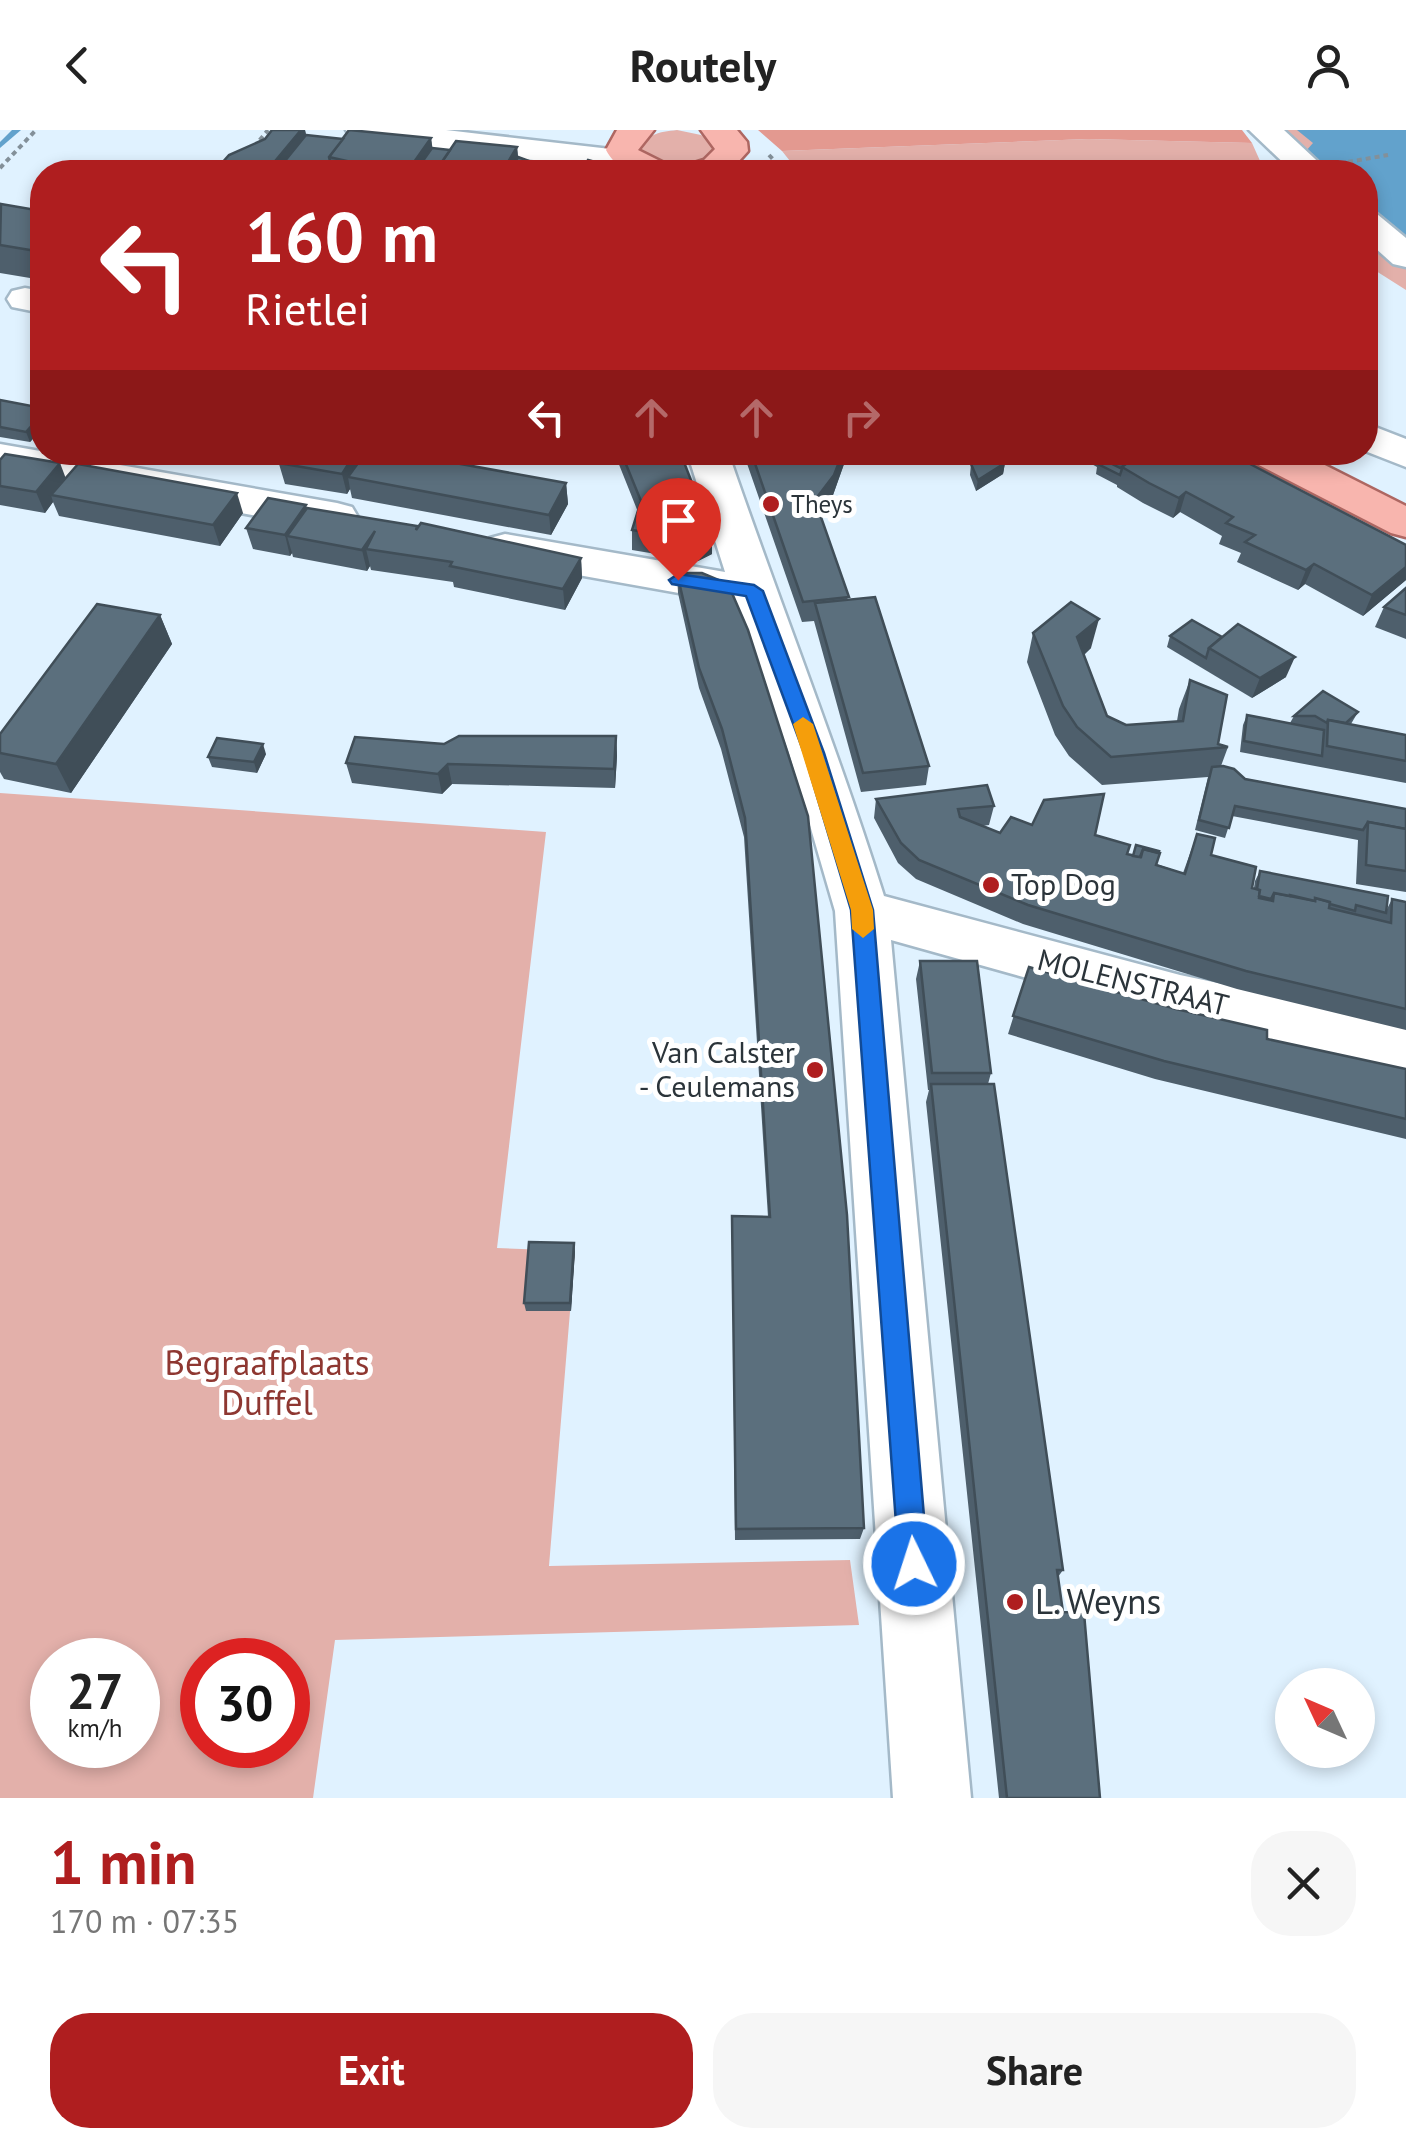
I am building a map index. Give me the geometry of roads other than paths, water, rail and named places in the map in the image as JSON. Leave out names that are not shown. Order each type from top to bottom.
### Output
[{"type":"main road","points":[[1266,465],[1406,523]]},
{"type":"street","points":[[362,130],[516,145],[637,151]]},
{"type":"street","points":[[1378,233],[1406,256]]},
{"type":"street","points":[[1378,441],[1406,455]]},
{"type":"street","points":[[0,456],[30,461]]},
{"type":"street","points":[[50,465],[385,526]]},
{"type":"street","points":[[711,465],[814,753],[862,910],[932,1798]]},
{"type":"street","points":[[1260,465],[1406,554]]},
{"type":"street","points":[[464,540],[754,591]]},
{"type":"street","name":"MOLENSTRAAT","points":[[862,910],[1180,998],[1406,1047]]},
{"type":"water","points":[[1297,130],[1406,130],[1406,238],[1378,215],[1378,160],[1316,160],[1306,151],[1313,143]]},
{"type":"waterway","points":[[0,146],[17,130]]},
{"type":"place","name":"Theys","points":[[771,504]]},
{"type":"place","name":"Top Dog","points":[[991,885]]},
{"type":"place","name":"Van Calster - Ceulemans","points":[[815,1070]]},
{"type":"place","name":"L. Weyns","points":[[1015,1602]]},
{"type":"park label","name":"Begraafplaats Duffel","points":[[267,1383]]}]
